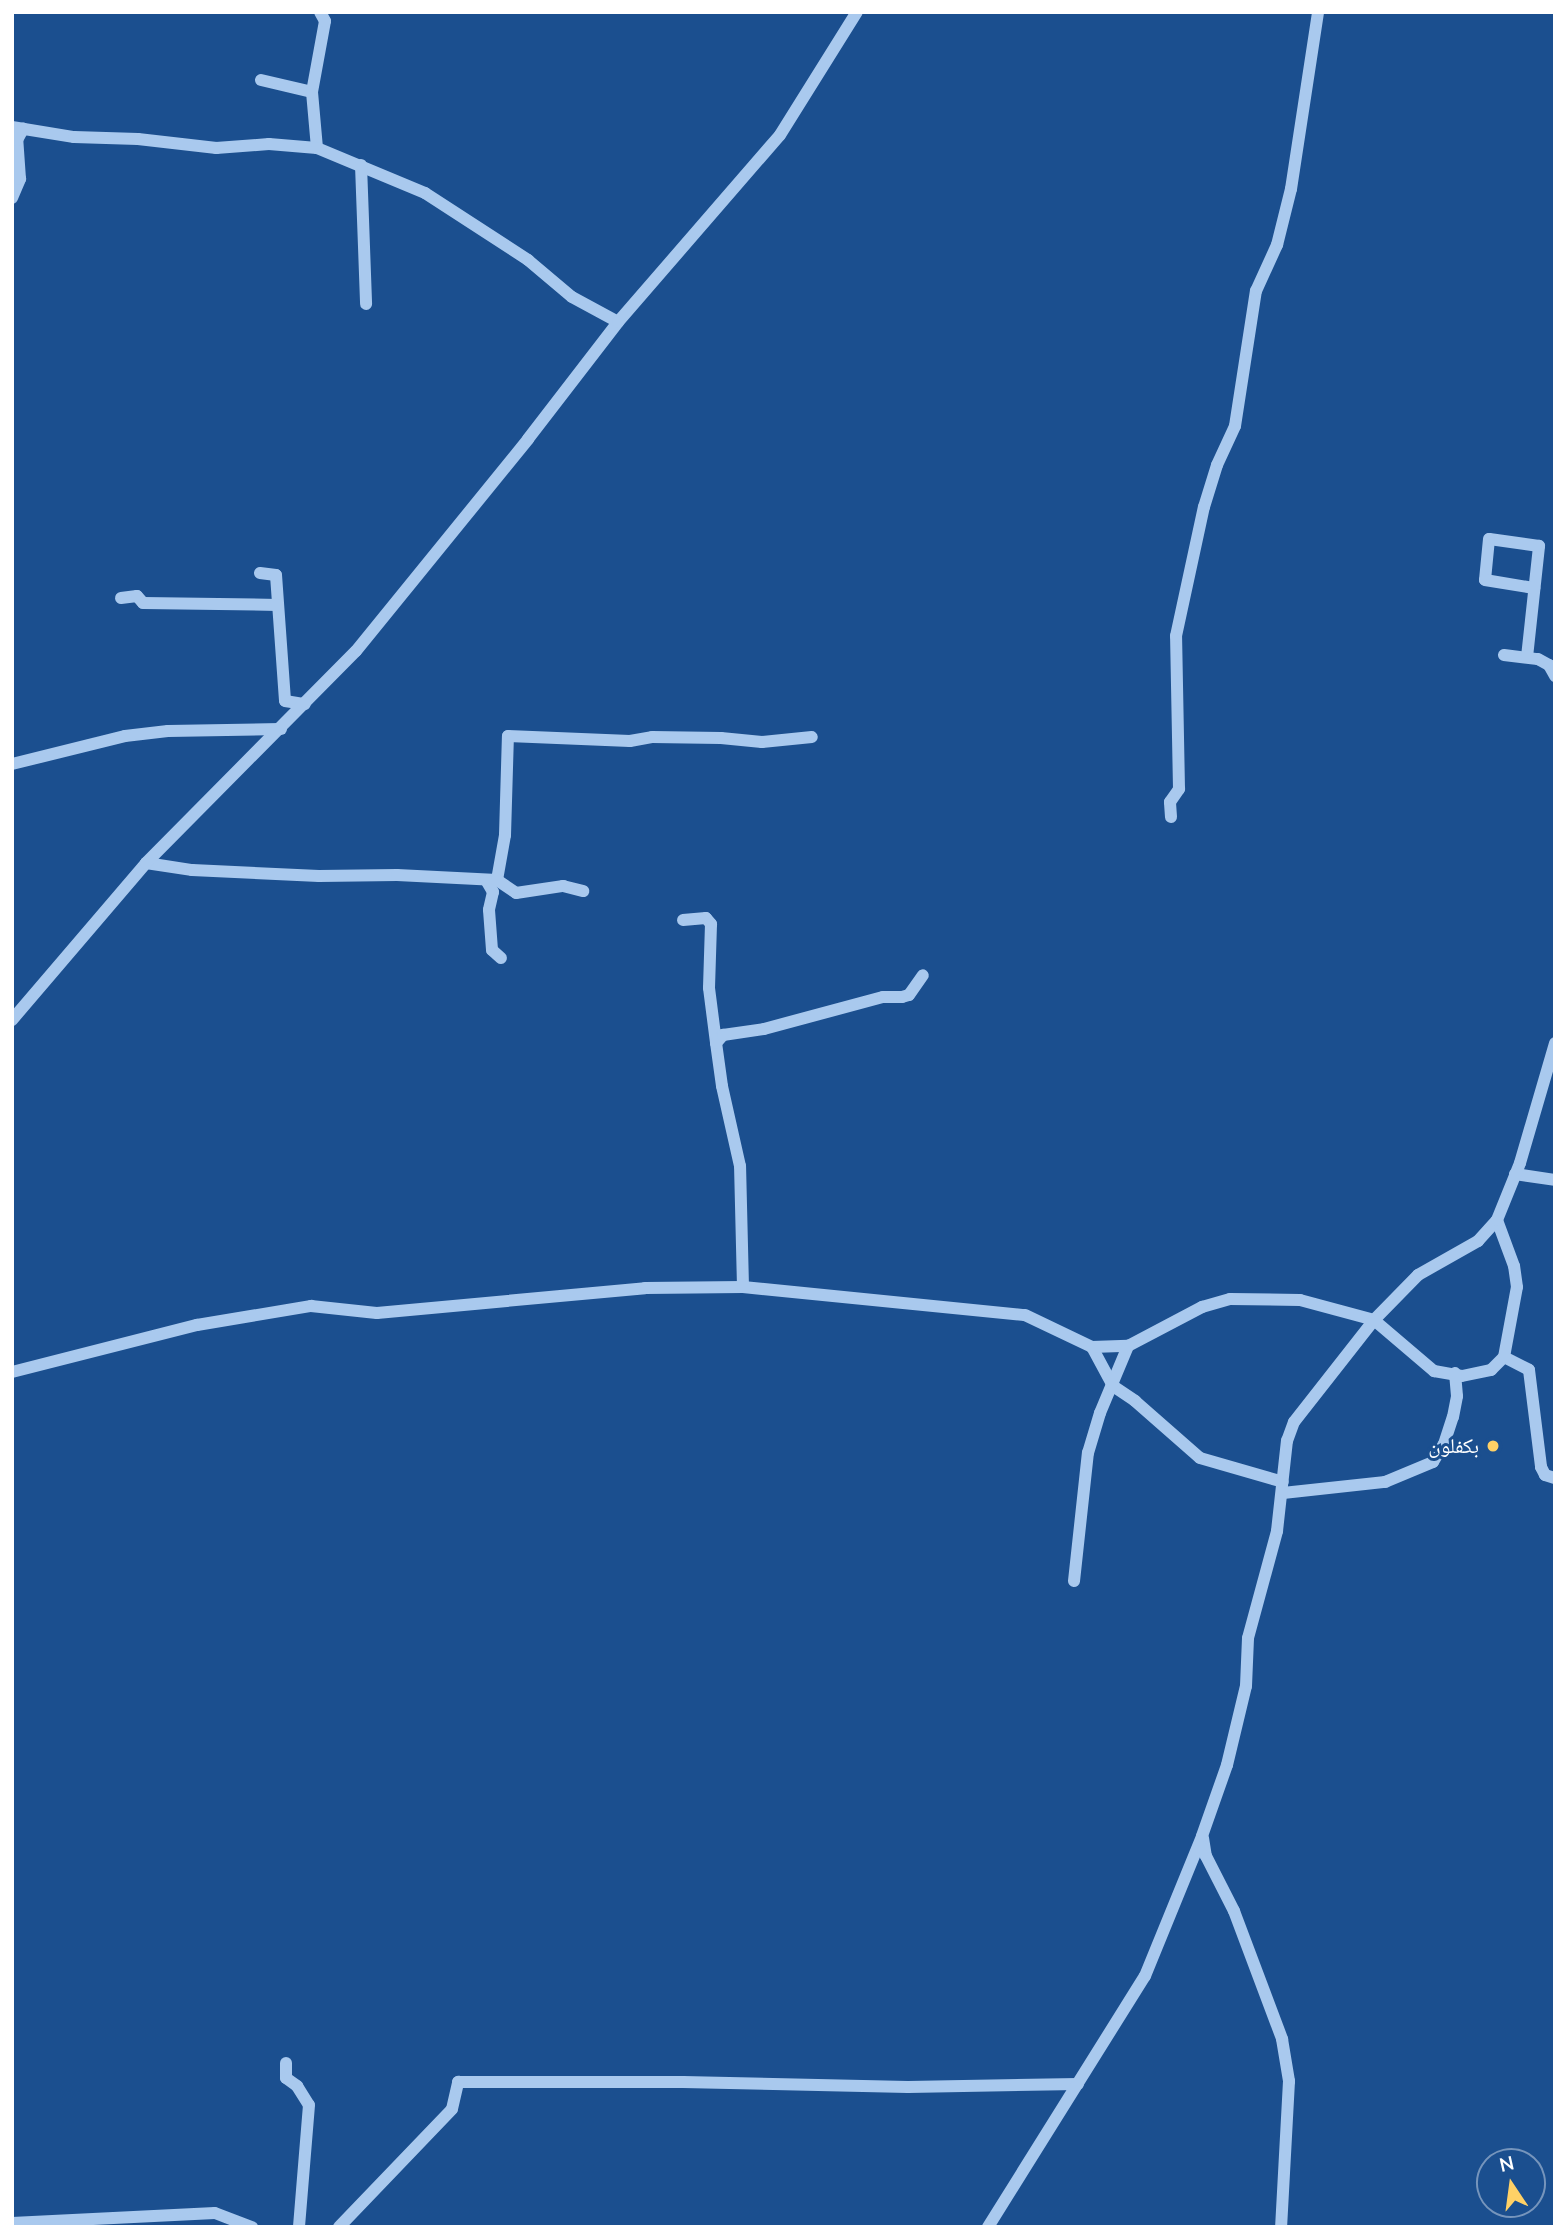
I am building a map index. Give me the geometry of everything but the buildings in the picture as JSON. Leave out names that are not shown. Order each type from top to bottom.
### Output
[{"type":"street","points":[[317,148],[312,92],[325,20],[320,12]]},
{"type":"street","points":[[12,1020],[145,863],[356,651],[528,439],[618,322],[780,135],[857,12]]},
{"type":"street","points":[[1171,817],[1170,802],[1179,789],[1176,636],[1204,506],[1217,465],[1235,426],[1256,291],[1277,245],[1291,189],[1318,12]]},
{"type":"street","points":[[261,80],[312,92]]},
{"type":"street","points":[[12,198],[20,179],[18,128],[74,137],[138,139],[216,148],[269,144],[317,148],[425,193],[528,260],[572,297],[618,322]]},
{"type":"street","points":[[361,165],[366,304]]},
{"type":"street","points":[[1527,657],[1539,546],[1489,539],[1485,580],[1534,588]]},
{"type":"street","points":[[260,573],[276,575],[285,701],[305,704]]},
{"type":"street","points":[[121,598],[137,596],[143,603],[278,605]]},
{"type":"street","points":[[1504,655],[1527,657],[1549,665],[1555,676]]},
{"type":"street","points":[[12,764],[125,736],[169,731],[281,729]]},
{"type":"street","points":[[501,958],[492,950],[489,910],[493,892],[491,880],[505,835],[508,736],[629,741],[652,737],[721,738],[762,742],[812,737]]},
{"type":"street","points":[[145,863],[192,870],[491,880],[516,893],[563,886],[583,891]]},
{"type":"street","points":[[683,920],[706,918],[711,924],[709,988],[722,1086],[740,1166],[743,1287]]},
{"type":"street","points":[[716,1042],[723,1035],[764,1029],[883,997],[909,995],[923,975]]},
{"type":"street","points":[[988,2227],[1145,1976],[1202,1836],[1227,1765],[1246,1686],[1248,1638],[1277,1531],[1287,1441],[1294,1422],[1374,1320],[1418,1275],[1478,1241],[1497,1220],[1515,1174],[1555,1043]]},
{"type":"street","points":[[1515,1174],[1555,1180]]},
{"type":"street","points":[[12,1371],[197,1325],[312,1306],[377,1313],[645,1288],[743,1287],[1025,1315],[1092,1347],[1128,1346],[1202,1307],[1230,1299],[1300,1300],[1374,1320],[1434,1371],[1462,1376],[1492,1370],[1504,1357],[1517,1287],[1514,1266],[1497,1220]]},
{"type":"street","points":[[1073,1581],[1088,1453],[1128,1346]]},
{"type":"street","points":[[1092,1347],[1113,1386],[1135,1401],[1200,1458],[1283,1487],[1385,1482],[1433,1462],[1444,1444],[1453,1417],[1457,1396],[1455,1373]]},
{"type":"street","points":[[1504,1357],[1529,1370],[1541,1467],[1545,1475],[1555,1478]]},
{"type":"street","points":[[1202,1836],[1206,1856],[1234,1911],[1282,2039],[1289,2081],[1281,2227]]},
{"type":"street","points":[[286,2063],[286,2078],[297,2086],[309,2105],[299,2227]]},
{"type":"street","points":[[339,2227],[452,2109],[458,2082],[683,2082],[908,2087],[1078,2084]]},
{"type":"street","points":[[12,2222],[215,2213],[251,2227]]},
{"type":"place","name":"بكفلون","points":[[1493,1446]]}]
